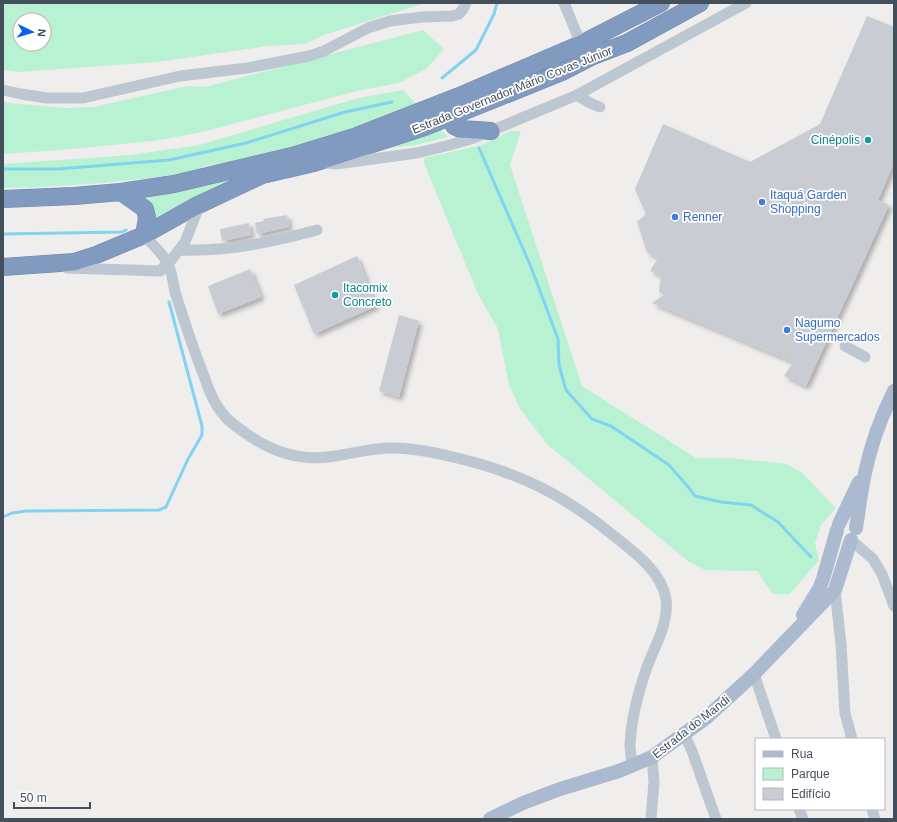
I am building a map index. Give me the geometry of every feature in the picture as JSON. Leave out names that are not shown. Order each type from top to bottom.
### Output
[{"type":"highway","name":"Estrada Governador Mário Covas Júnior","points":[[3,199],[74,196],[121,192],[174,184],[292,156],[357,136],[470,91],[581,44],[661,3]]},
{"type":"highway","name":"Estrada Governador Mário Covas Júnior","points":[[5,267],[74,262],[96,255],[144,235],[200,204],[262,175],[314,162],[418,129],[562,72],[593,56],[626,43],[700,3]]},
{"type":"highway","points":[[470,91],[454,106],[451,116],[454,126],[460,129],[491,131]]},
{"type":"highway","points":[[121,192],[145,209],[147,218],[144,235]]},
{"type":"main road","name":"Estrada do Mandi","points":[[497,817],[523,803],[560,789],[632,767],[652,757],[706,718],[786,643],[835,590],[854,534],[865,473],[878,428],[894,391]]},
{"type":"main road","name":"Estrada do Mandi","points":[[786,643],[819,589],[827,567],[838,527],[865,473]]},
{"type":"main road","points":[[838,527],[847,520],[853,522],[854,534]]},
{"type":"street","points":[[3,90],[47,98],[83,98],[180,76],[247,68],[309,56],[324,51],[368,28],[390,21],[422,17],[452,16],[459,14],[464,9],[466,3]]},
{"type":"street","points":[[564,3],[581,44]]},
{"type":"street","points":[[314,162],[336,164],[417,153],[450,145],[491,131],[577,95],[746,3]]},
{"type":"street","points":[[577,95],[600,107]]},
{"type":"street","points":[[5,267],[160,270],[168,263],[185,242],[200,204]]},
{"type":"street","points":[[179,250],[200,251],[245,246],[287,238],[317,230]]},
{"type":"street","points":[[144,235],[168,263],[174,288],[194,351],[216,405],[225,416],[245,433],[273,449],[303,458],[334,456],[370,449],[392,448],[413,449],[481,463],[515,475],[557,495],[592,517],[621,541],[656,575],[661,582],[666,598],[666,617],[647,668],[636,705],[630,744],[632,767]]},
{"type":"street","points":[[845,346],[865,357]]},
{"type":"street","points":[[854,534],[873,559],[882,574],[894,606]]},
{"type":"street","points":[[835,590],[841,644],[845,713],[852,738]]},
{"type":"street","points":[[754,674],[776,738]]},
{"type":"street","points":[[684,734],[692,751],[716,819]]},
{"type":"street","points":[[651,819],[654,782],[652,757]]},
{"type":"green space","points":[[3,3],[425,3],[324,35],[305,44],[268,46],[157,62],[19,72],[3,70]]},
{"type":"green space","points":[[423,30],[444,49],[426,69],[399,83],[361,90],[198,133],[153,141],[3,154],[3,102],[65,108],[94,107],[187,86],[205,87]]},
{"type":"green space","points":[[403,90],[416,104],[342,134],[263,156],[202,167],[201,171],[152,178],[78,185],[3,188],[3,164],[130,155],[199,145],[358,98]]},
{"type":"green space","points":[[439,128],[448,137],[416,145],[383,148]]},
{"type":"green space","points":[[510,131],[521,131],[510,165],[582,386],[696,458],[730,458],[787,464],[801,472],[836,508],[821,525],[815,543],[819,560],[790,594],[773,594],[757,571],[705,570],[689,562],[547,444],[520,409],[509,385],[498,329],[478,294],[424,163],[424,158],[482,145]]},
{"type":"green space","points":[[241,174],[156,217],[154,212],[140,194]]},
{"type":"building","name":"Itaquá Garden Shopping","points":[[867,16],[894,27],[894,163],[878,200],[889,205],[806,386],[784,376],[793,362],[652,303],[664,295],[659,292],[661,275],[650,271],[658,258],[647,252],[637,222],[646,214],[635,189],[663,124],[750,162],[820,124]]},
{"type":"building","points":[[287,215],[289,227],[257,234],[255,223],[264,221],[263,219]]},
{"type":"building","points":[[249,223],[251,235],[222,241],[220,229]]},
{"type":"building","name":"Itacomix Concreto","points":[[357,256],[376,306],[314,334],[294,285]]},
{"type":"building","points":[[250,269],[261,297],[218,314],[208,286]]},
{"type":"building","points":[[399,315],[419,321],[399,397],[379,391]]},
{"type":"waterway","points":[[442,78],[476,50],[494,14],[497,3]]},
{"type":"waterway","points":[[3,169],[58,169],[169,160],[246,143],[345,112],[392,102]]},
{"type":"waterway","points":[[479,148],[531,267],[558,339],[559,365],[566,390],[592,419],[611,426],[669,465],[695,496],[721,502],[751,505],[778,522],[811,557]]},
{"type":"waterway","points":[[3,234],[122,232],[126,230]]},
{"type":"waterway","points":[[3,517],[12,513],[26,511],[159,510],[166,507],[188,459],[202,435],[202,426],[169,302]]},
{"type":"place","name":"Cinépolis","points":[[868,140]]},
{"type":"place","name":"Itaquá Garden Shopping","points":[[762,202]]},
{"type":"place","name":"Renner","points":[[675,217]]},
{"type":"place","name":"Itacomix Concreto","points":[[335,295]]},
{"type":"place","name":"Nagumo Supermercados","points":[[787,330]]}]
